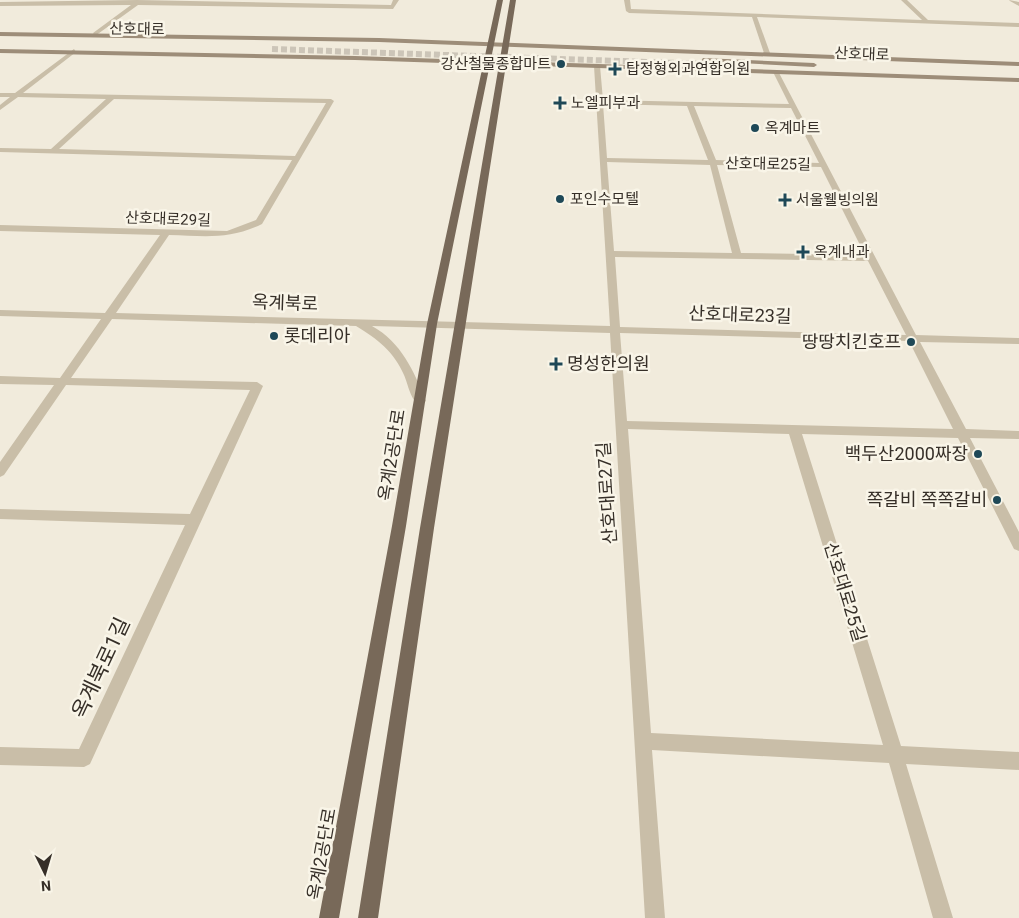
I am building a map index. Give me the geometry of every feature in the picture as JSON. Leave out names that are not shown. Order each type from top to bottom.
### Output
[{"type":"main road","name":"옥계2공단로","points":[[329,918],[398,536],[432,324],[500,0]]},
{"type":"main road","points":[[368,918],[460,325],[513,0]]},
{"type":"street","points":[[0,4],[139,1],[393,7],[396,0]]},
{"type":"street","points":[[627,0],[630,11],[1019,25]]},
{"type":"street","points":[[904,0],[927,22]]},
{"type":"street","points":[[1012,0],[1019,4]]},
{"type":"street","points":[[95,34],[139,1]]},
{"type":"street","points":[[754,16],[767,53]]},
{"type":"street","points":[[0,34],[392,40],[1019,64]]},
{"type":"street","name":"산호대로","points":[[0,40],[274,45]]},
{"type":"street","points":[[392,40],[409,44],[410,47],[406,49]]},
{"type":"street","points":[[590,60],[600,50],[620,48]]},
{"type":"street","points":[[0,51],[74,51],[503,63],[590,60],[776,72],[1019,79]]},
{"type":"street","points":[[0,108],[74,51]]},
{"type":"street","points":[[356,58],[396,52]]},
{"type":"street","name":"산호대로27길","points":[[590,60],[600,102],[655,918]]},
{"type":"street","name":"산호대로","points":[[822,65],[705,62],[1019,79]]},
{"type":"street","name":"산호대로","points":[[910,69],[1019,73]]},
{"type":"street","name":"산호대로25길","points":[[776,72],[1019,545]]},
{"type":"street","name":"산호대로29길","points":[[0,95],[331,101],[260,222],[245,229],[227,234],[0,228]]},
{"type":"street","points":[[53,151],[112,97]]},
{"type":"street","points":[[600,102],[794,106]]},
{"type":"street","name":"산호대로25길","points":[[690,104],[713,162],[738,256]]},
{"type":"street","points":[[0,150],[297,158]]},
{"type":"street","name":"산호대로25길","points":[[603,160],[824,165]]},
{"type":"street","points":[[0,472],[167,232]]},
{"type":"street","points":[[609,254],[872,258]]},
{"type":"street","name":"옥계북로","points":[[0,313],[460,325]]},
{"type":"street","points":[[356,322],[369,328],[393,346],[403,360],[420,401]]},
{"type":"street","name":"산호대로23길","points":[[460,325],[1019,341]]},
{"type":"street","name":"옥계북로1길","points":[[0,380],[257,386],[84,758],[0,756]]},
{"type":"street","points":[[621,425],[1019,435]]},
{"type":"street","name":"산호대로25길","points":[[794,429],[895,755],[943,918]]},
{"type":"street","points":[[0,514],[195,520]]},
{"type":"street","points":[[644,742],[1019,761]]},
{"type":"tunnel","points":[[272,49],[707,64]]},
{"type":"place","name":"강산철물종합마트","points":[[561,64]]},
{"type":"place","name":"탑정형외과연합의원","points":[[615,69]]},
{"type":"place","name":"노엘피부과","points":[[560,103]]},
{"type":"place","name":"옥계마트","points":[[755,128]]},
{"type":"place","name":"포인수모텔","points":[[560,199]]},
{"type":"place","name":"서울웰빙의원","points":[[785,200]]},
{"type":"place","name":"옥계내과","points":[[803,252]]},
{"type":"place","name":"롯데리아","points":[[274,336]]},
{"type":"place","name":"땅땅치킨호프","points":[[911,342]]},
{"type":"place","name":"명성한의원","points":[[556,364]]},
{"type":"place","name":"백두산2000짜장","points":[[978,454]]},
{"type":"place","name":"쪽갈비 쪽쪽갈비","points":[[997,500]]}]
